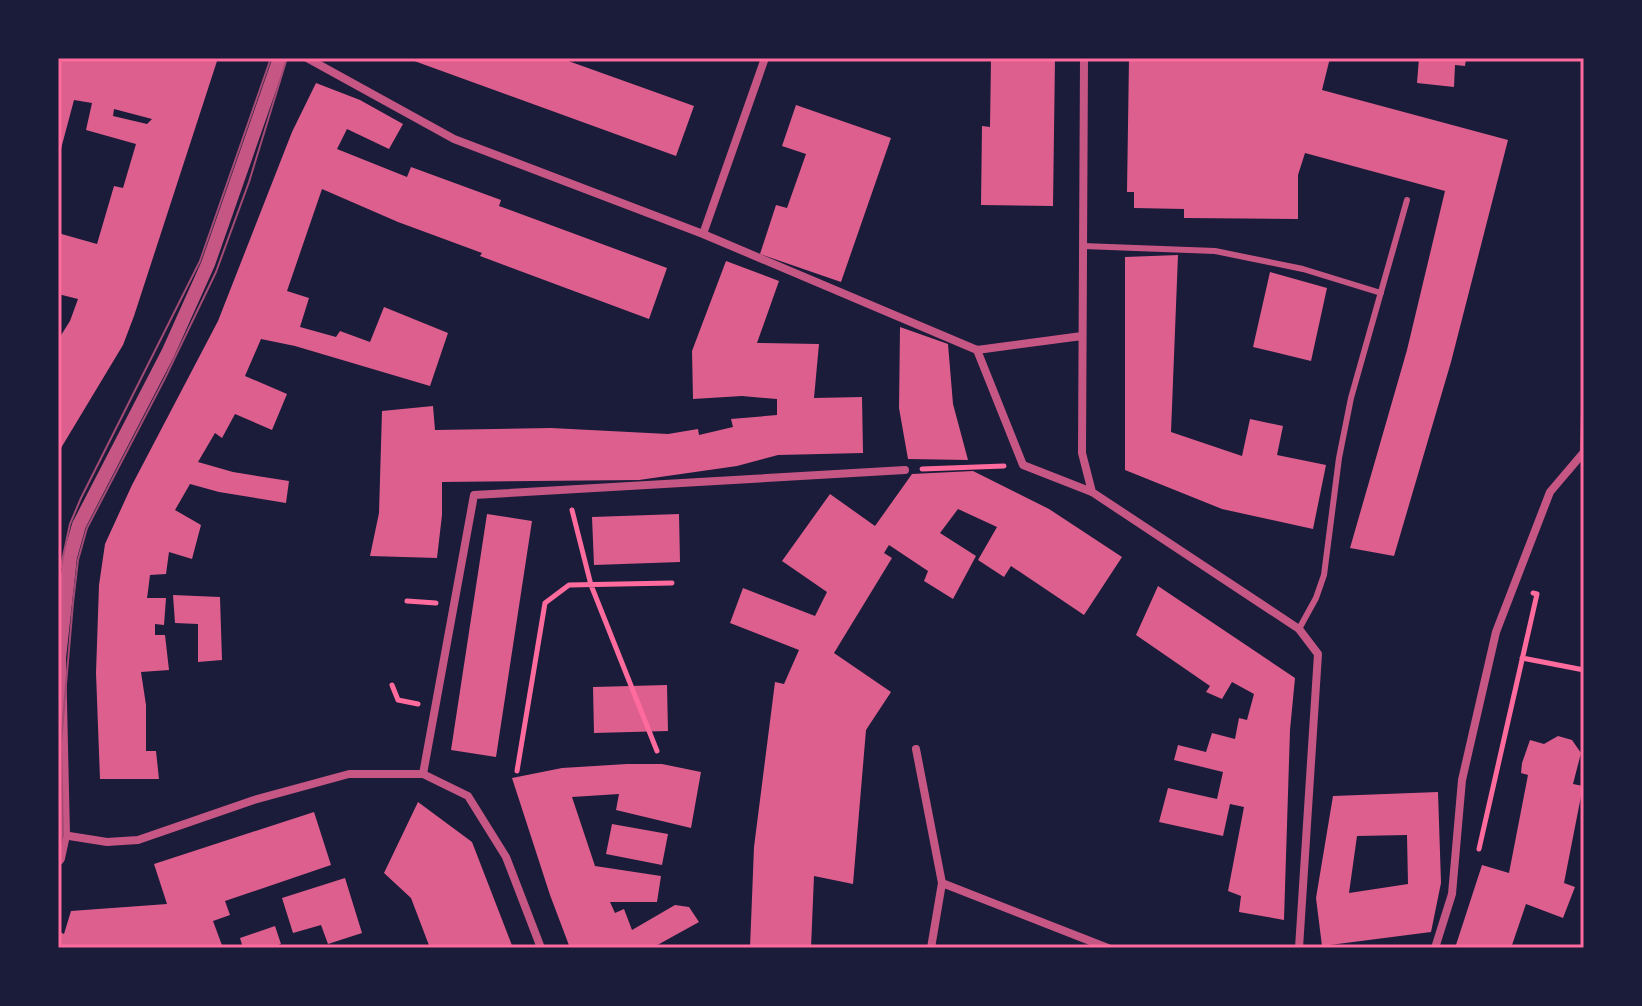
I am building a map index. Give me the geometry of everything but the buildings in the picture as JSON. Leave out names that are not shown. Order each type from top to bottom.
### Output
[{"type":"street","points":[[58,858],[63,835],[59,658],[70,557],[79,525],[168,353],[208,264],[280,58]]},
{"type":"street","points":[[307,58],[454,139],[703,234],[977,350],[1082,336]]},
{"type":"street","points":[[703,234],[765,58]]},
{"type":"street","points":[[1084,58],[1082,453],[1092,492]]},
{"type":"street","points":[[977,350],[1023,465],[1092,492],[1299,629],[1318,654],[1299,948]]},
{"type":"street","points":[[1435,948],[1452,894],[1462,780],[1496,632],[1550,492],[1584,452]]},
{"type":"street","points":[[423,774],[474,495],[905,470]]},
{"type":"street","points":[[916,749],[942,883],[931,948]]},
{"type":"street","points":[[63,835],[107,842],[138,840],[254,800],[349,774],[423,774],[468,796],[506,857],[541,948]]},
{"type":"street","points":[[942,883],[1108,948]]},
{"type":"lane","points":[[1299,629],[1316,598],[1324,575],[1339,458],[1351,398],[1407,200]]},
{"type":"lane","points":[[1083,246],[1215,251],[1303,269],[1381,293]]},
{"type":"lane","points":[[1584,410],[1584,452]]},
{"type":"path","points":[[905,470],[1023,465]]},
{"type":"path","points":[[567,490],[591,585],[657,751]]},
{"type":"path","points":[[517,771],[545,603],[569,585],[672,583]]},
{"type":"path","points":[[1477,859],[1537,594]]},
{"type":"path","points":[[1522,658],[1584,670]]},
{"type":"path","points":[[392,685],[398,700],[435,708]]},
{"type":"tram line","points":[[58,580],[70,524],[81,498],[200,261],[271,58]]},
{"type":"tram line","points":[[58,850],[63,835],[61,743],[73,603],[78,560],[87,528],[216,272],[249,182],[287,58]]}]
